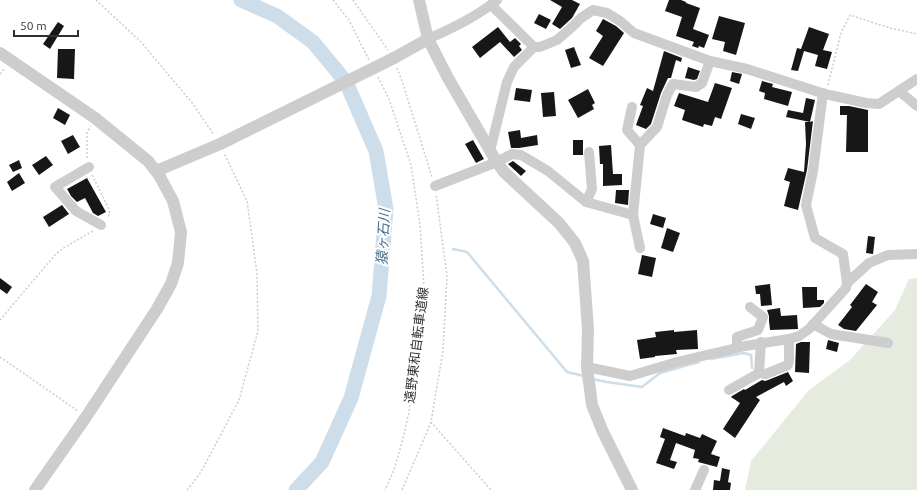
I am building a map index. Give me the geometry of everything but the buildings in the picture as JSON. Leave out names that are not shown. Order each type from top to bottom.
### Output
[{"type":"street","points":[[419,0],[428,39],[448,78],[497,162],[504,172],[559,223],[575,242],[583,261],[588,329],[587,367],[592,405],[603,432],[632,490]]},
{"type":"street","points":[[159,175],[161,169],[220,144],[394,58],[428,39],[454,27],[494,3],[534,47]]},
{"type":"street","points":[[490,151],[507,82],[514,67],[534,47],[540,47],[557,40],[581,18],[593,10],[607,13],[620,21],[634,33],[710,61],[746,69],[824,93],[866,103],[879,104],[917,79]]},
{"type":"street","points":[[0,53],[95,118],[148,161],[159,175],[173,201],[181,232],[178,263],[171,284],[157,309],[86,417],[35,490]]},
{"type":"street","points":[[640,248],[633,215],[640,145],[656,127],[667,95],[674,84],[696,87],[702,83],[710,61]]},
{"type":"street","points":[[899,91],[917,106]]},
{"type":"street","points":[[587,367],[630,376],[677,362],[761,342],[789,339],[799,336],[809,329],[846,288],[847,283],[843,254],[815,238],[806,205],[813,172],[824,93]]},
{"type":"street","points":[[632,108],[627,130],[640,145]]},
{"type":"street","points":[[586,202],[592,189],[589,152]]},
{"type":"street","points":[[435,186],[497,162],[512,154],[521,155],[548,171],[586,202],[633,215]]},
{"type":"street","points":[[89,167],[55,186],[76,211],[101,225]]},
{"type":"street","points":[[847,283],[869,262],[888,255],[917,254]]},
{"type":"street","points":[[737,348],[737,337],[758,330],[763,318],[750,307]]},
{"type":"street","points":[[813,324],[831,334],[888,343]]},
{"type":"street","points":[[729,390],[760,373],[766,374],[788,365],[789,339]]},
{"type":"street","points":[[760,373],[761,342]]},
{"type":"street","points":[[695,490],[704,470]]},
{"type":"path","points":[[96,0],[141,42],[193,104],[220,144],[247,201],[257,273],[258,331],[239,400],[201,472],[187,490]]},
{"type":"path","points":[[333,0],[349,20],[371,63]]},
{"type":"path","points":[[353,0],[394,58],[403,84],[435,186],[447,276],[443,351],[431,422],[402,490]]},
{"type":"path","points":[[824,93],[841,33],[850,15],[890,28],[917,34]]},
{"type":"path","name":"遠野東和自転車道線","points":[[378,77],[389,99],[411,166],[420,225],[424,287],[417,331],[409,412],[394,470],[385,490]]},
{"type":"path","points":[[0,320],[55,255],[62,249],[98,229],[110,214],[90,171],[86,153],[87,133],[95,118]]},
{"type":"path","points":[[0,357],[86,417]]},
{"type":"path","points":[[431,422],[491,490]]},
{"type":"shaded area","points":[[917,278],[917,490],[745,490],[751,461],[809,390],[850,360],[895,310],[909,279]]},
{"type":"waterway","name":"猿ヶ石川","points":[[241,0],[277,16],[313,42],[346,82],[376,151],[386,209],[379,296],[351,398],[322,462],[296,490]]},
{"type":"waterway","points":[[453,249],[467,252],[567,372],[584,376]]},
{"type":"waterway","points":[[711,359],[744,353],[751,355],[752,368]]},
{"type":"waterway","points":[[592,379],[642,387],[660,373],[699,362]]}]
